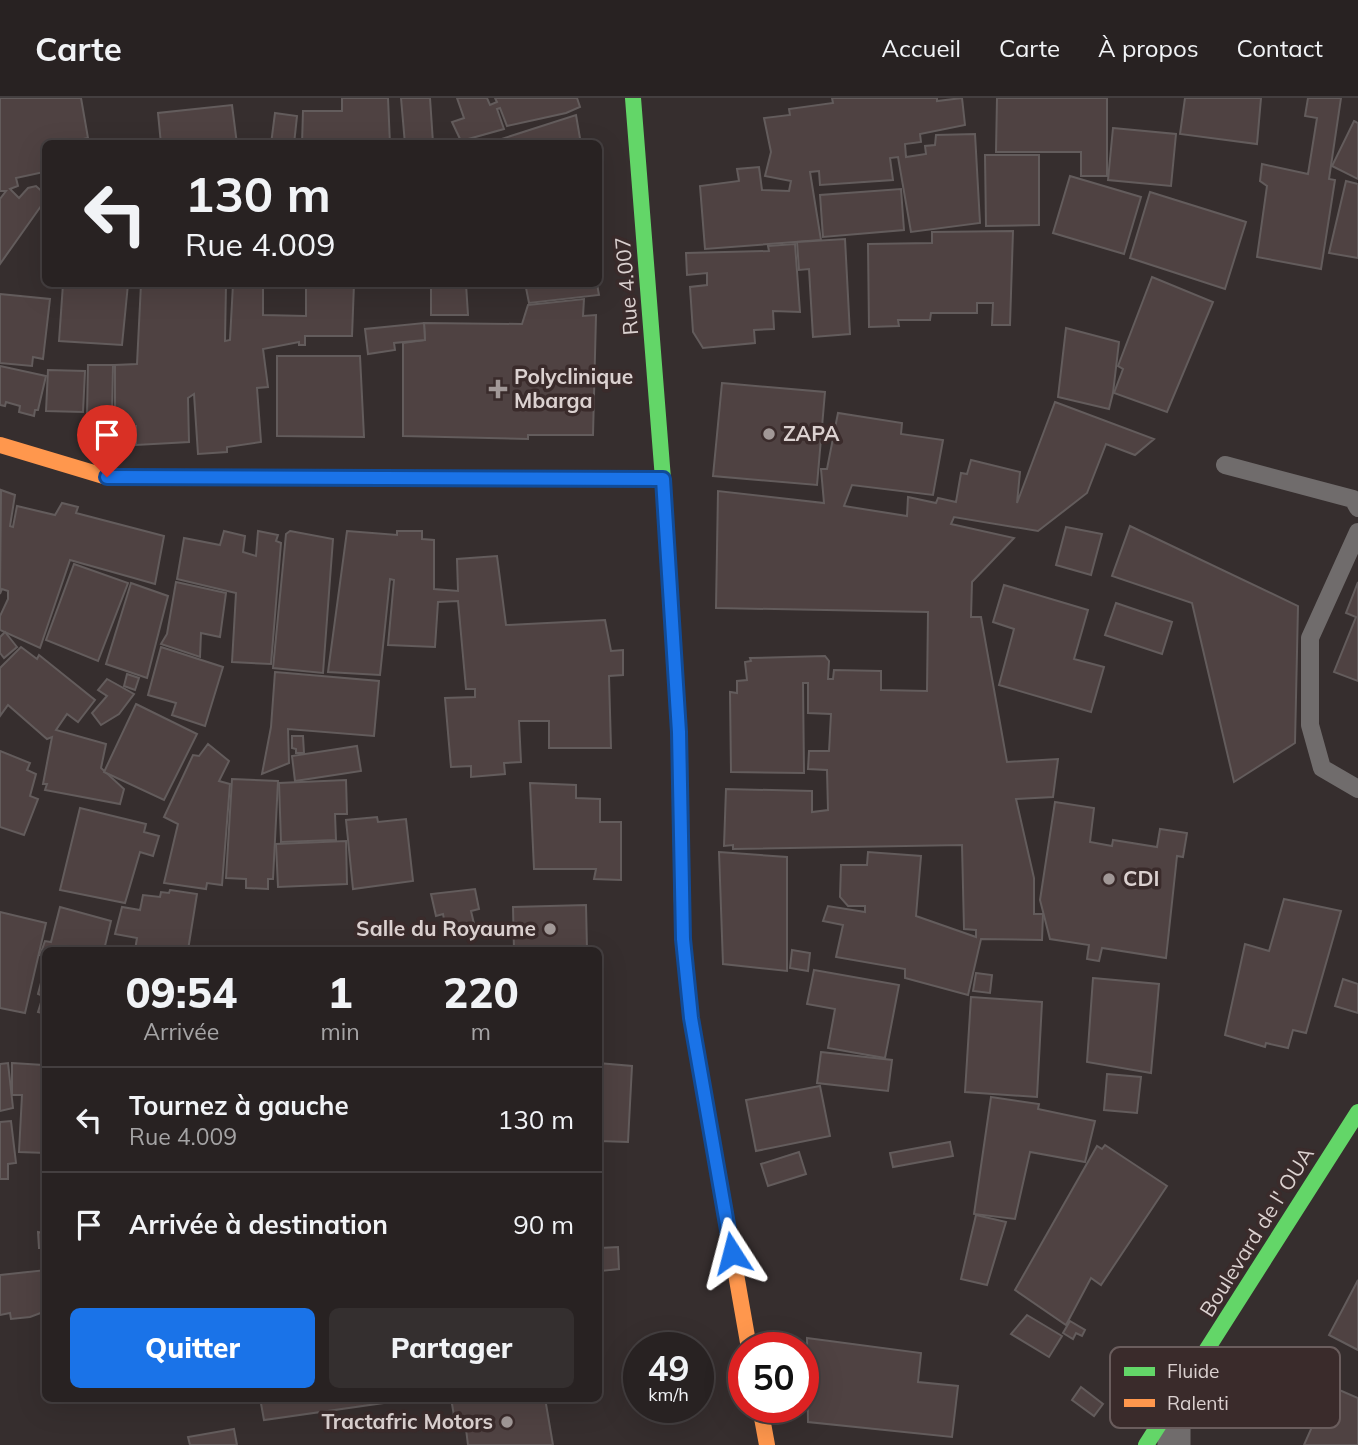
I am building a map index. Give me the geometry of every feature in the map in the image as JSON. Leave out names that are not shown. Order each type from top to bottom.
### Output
[{"type":"main road","name":"Rue 4.007","points":[[633,98],[663,479],[679,732],[683,939],[691,1018],[746,1332]]},
{"type":"main road","points":[[0,445],[107,477],[663,479]]},
{"type":"main road","name":"Boulevard de l' OUA","points":[[1209,1347],[1358,1112]]},
{"type":"main road","points":[[763,1423],[767,1445]]},
{"type":"main road","name":"Boulevard de l' OUA","points":[[1146,1445],[1157,1428]]},
{"type":"lane","points":[[1224,465],[1353,499],[1358,508]]},
{"type":"lane","points":[[1358,531],[1310,638],[1310,725],[1322,768],[1358,789]]},
{"type":"building","points":[[0,98],[81,98],[88,138],[42,140],[42,172],[16,178],[18,186],[10,189],[19,198],[28,188],[36,186],[42,191],[42,205],[0,264],[0,199],[6,191],[0,191]]},
{"type":"building","points":[[342,98],[388,98],[390,140],[302,140],[303,111],[342,111]]},
{"type":"building","points":[[401,98],[430,98],[433,140],[405,140]]},
{"type":"building","points":[[457,98],[487,98],[490,105],[497,102],[495,98],[577,98],[580,107],[566,113],[507,126],[500,108],[497,109],[504,129],[461,140],[452,122],[464,118]]},
{"type":"building","points":[[832,98],[937,98],[937,101],[962,98],[965,125],[920,134],[921,142],[905,144],[906,157],[926,154],[925,146],[935,145],[936,135],[975,134],[980,223],[911,232],[898,157],[890,158],[893,180],[820,185],[819,171],[810,172],[821,240],[705,249],[700,186],[739,181],[737,169],[759,167],[762,190],[789,191],[791,181],[765,176],[771,152],[764,118],[790,115],[789,109],[833,103]]},
{"type":"building","points":[[997,98],[1107,98],[1107,176],[1081,176],[1081,152],[996,152]]},
{"type":"building","points":[[1185,98],[1261,98],[1257,144],[1180,134]]},
{"type":"building","points":[[1308,98],[1341,98],[1329,179],[1335,180],[1321,269],[1257,257],[1267,186],[1260,181],[1262,164],[1308,174],[1317,118],[1305,116]]},
{"type":"building","points":[[232,105],[236,140],[161,140],[158,113]]},
{"type":"building","points":[[275,113],[297,116],[294,140],[272,140]]},
{"type":"building","points":[[576,115],[580,140],[498,140]]},
{"type":"building","points":[[1354,121],[1358,123],[1358,179],[1332,166]]},
{"type":"building","points":[[1113,128],[1176,134],[1171,186],[1108,180]]},
{"type":"building","points":[[985,155],[1039,155],[1039,225],[986,226]]},
{"type":"building","points":[[1070,176],[1141,197],[1124,254],[1053,233]]},
{"type":"building","points":[[1346,181],[1358,184],[1358,258],[1329,253]]},
{"type":"building","points":[[901,189],[904,230],[823,237],[820,195]]},
{"type":"building","points":[[1150,192],[1246,222],[1225,289],[1130,258]]},
{"type":"building","points":[[1013,231],[1010,325],[992,325],[993,303],[977,303],[977,313],[931,313],[930,320],[898,320],[899,326],[869,327],[868,244],[932,243],[932,232]]},
{"type":"building","points":[[845,239],[850,334],[813,337],[809,269],[799,270],[797,242]]},
{"type":"building","points":[[795,244],[800,312],[773,311],[774,329],[754,330],[755,343],[703,348],[693,332],[690,287],[707,285],[707,273],[687,275],[686,253],[769,251],[768,246]]},
{"type":"building","points":[[1152,277],[1213,302],[1167,412],[1114,393],[1123,369],[1118,366]]},
{"type":"building","points":[[63,287],[128,287],[122,345],[59,341]]},
{"type":"building","points":[[141,287],[226,287],[225,341],[230,340],[233,287],[263,287],[263,315],[306,316],[306,287],[354,287],[352,336],[305,336],[305,345],[299,345],[299,342],[263,349],[268,387],[257,388],[261,442],[227,447],[227,452],[198,454],[194,394],[188,398],[189,442],[136,445],[136,426],[115,426],[115,365],[137,364]]},
{"type":"building","points":[[431,287],[466,287],[468,315],[431,315]]},
{"type":"building","points":[[598,287],[599,295],[529,303],[526,288]]},
{"type":"building","points":[[0,294],[50,299],[43,359],[33,357],[32,366],[0,363]]},
{"type":"building","name":"Polyclinique Mbarga","points":[[584,299],[583,316],[596,315],[593,435],[528,435],[528,439],[403,436],[403,343],[425,340],[424,323],[522,324],[528,305]]},
{"type":"building","points":[[424,323],[425,340],[394,343],[395,350],[368,354],[365,329]]},
{"type":"building","points":[[1066,328],[1119,342],[1109,409],[1058,397]]},
{"type":"building","points":[[277,356],[360,356],[364,437],[277,436]]},
{"type":"building","points":[[88,365],[113,365],[112,415],[87,415]]},
{"type":"building","points":[[0,366],[46,376],[38,410],[35,410],[34,416],[19,412],[20,406],[6,402],[5,406],[0,405]]},
{"type":"building","points":[[48,370],[85,371],[83,412],[46,411]]},
{"type":"building","name":"ZAPA","points":[[722,383],[825,392],[817,485],[713,476]]},
{"type":"building","points":[[1055,402],[1154,439],[1135,455],[1106,444],[1087,493],[1038,531],[954,517],[951,524],[1014,538],[972,582],[971,617],[981,617],[1007,762],[1058,759],[1053,797],[1016,799],[1034,878],[1034,914],[1043,914],[1042,940],[981,939],[968,995],[905,978],[905,969],[836,957],[843,925],[823,921],[828,906],[865,912],[865,906],[848,906],[840,897],[841,865],[867,865],[868,852],[921,856],[916,916],[976,937],[976,930],[964,929],[962,845],[733,849],[733,845],[724,846],[726,789],[812,791],[812,812],[828,810],[827,770],[808,769],[809,751],[829,751],[831,714],[808,713],[808,683],[803,683],[804,773],[731,772],[730,692],[737,693],[737,681],[747,680],[745,662],[751,661],[750,658],[825,656],[829,661],[828,679],[833,679],[834,670],[881,671],[881,690],[927,691],[928,612],[716,608],[718,491],[824,503],[821,469],[827,469],[838,413],[902,423],[901,434],[943,440],[933,495],[852,485],[844,506],[907,516],[908,497],[936,503],[938,498],[956,502],[961,473],[967,474],[971,460],[1020,472],[1017,503]]},
{"type":"building","points":[[1,490],[15,495],[10,526],[13,527],[17,506],[55,515],[62,503],[78,507],[76,513],[164,536],[155,584],[70,560],[40,648],[0,630],[0,616],[8,599],[8,591],[2,589],[0,594]]},
{"type":"building","points":[[1130,526],[1298,606],[1295,743],[1234,782],[1192,603],[1112,576]]},
{"type":"building","points":[[1066,527],[1102,534],[1091,575],[1056,565]]},
{"type":"building","points":[[224,531],[245,536],[243,552],[256,556],[258,531],[278,535],[276,541],[281,543],[271,664],[232,662],[236,593],[177,579],[184,538],[220,545]]},
{"type":"building","points":[[290,531],[333,539],[323,673],[273,668],[286,534]]},
{"type":"building","points":[[347,531],[397,535],[397,531],[422,531],[422,539],[434,540],[434,589],[458,591],[457,559],[497,556],[506,625],[605,620],[611,651],[623,650],[623,675],[609,676],[611,748],[549,748],[549,721],[519,721],[521,762],[504,763],[505,774],[471,777],[471,766],[451,767],[445,698],[475,697],[475,689],[466,689],[458,601],[438,602],[435,647],[388,645],[394,580],[390,579],[380,675],[328,672]]},
{"type":"building","points":[[74,564],[128,583],[98,661],[46,640]]},
{"type":"building","points":[[176,582],[226,593],[220,637],[201,633],[200,657],[161,644],[167,634]]},
{"type":"building","points":[[1358,582],[1358,681],[1334,672],[1356,617],[1346,613]]},
{"type":"building","points":[[131,583],[168,596],[147,678],[106,664]]},
{"type":"building","points":[[1004,585],[1088,610],[1074,659],[1104,667],[1091,712],[999,685],[1014,629],[993,622]]},
{"type":"building","points":[[1116,603],[1172,622],[1162,654],[1105,635]]},
{"type":"building","points":[[5,632],[17,647],[4,658],[0,653],[0,637]]},
{"type":"building","points":[[21,647],[37,659],[39,655],[95,700],[78,722],[67,714],[56,730],[106,744],[101,768],[124,789],[120,804],[45,790],[47,784],[43,784],[52,737],[47,739],[8,705],[0,716],[0,668]]},
{"type":"building","points":[[161,647],[223,667],[205,726],[172,715],[176,703],[148,695]]},
{"type":"building","points":[[275,672],[379,681],[374,736],[288,729],[289,763],[262,774],[271,727]]},
{"type":"building","points":[[127,674],[139,678],[135,690],[124,686]]},
{"type":"building","points":[[107,679],[134,694],[119,714],[101,725],[92,713],[107,696],[98,690]]},
{"type":"building","points":[[136,704],[197,734],[164,800],[104,772]]},
{"type":"building","points":[[292,736],[303,736],[304,753],[296,753],[296,749],[292,748]]},
{"type":"building","points":[[208,744],[229,761],[219,781],[230,784],[222,885],[207,883],[206,889],[164,883],[178,824],[164,817],[193,755],[199,756]]},
{"type":"building","points":[[357,746],[361,771],[295,781],[292,756]]},
{"type":"building","points":[[0,751],[30,763],[27,770],[36,774],[30,796],[38,799],[24,835],[0,827]]},
{"type":"building","points":[[232,779],[278,781],[273,879],[268,879],[268,889],[246,888],[246,879],[226,878]]},
{"type":"building","points":[[346,780],[347,814],[335,814],[336,840],[281,842],[279,783]]},
{"type":"building","points":[[530,783],[576,785],[576,798],[600,799],[600,822],[621,822],[621,880],[594,879],[596,869],[534,869]]},
{"type":"building","name":"CDI","points":[[1055,802],[1094,808],[1090,842],[1112,846],[1113,840],[1157,847],[1160,829],[1187,833],[1183,857],[1177,856],[1166,958],[1102,948],[1099,961],[1087,959],[1089,945],[1050,939],[1040,900]]},
{"type":"building","points":[[80,808],[146,824],[144,832],[159,836],[153,856],[140,852],[125,903],[60,890]]},
{"type":"building","points":[[377,817],[378,822],[406,819],[413,881],[353,889],[346,820]]},
{"type":"building","points":[[346,841],[347,884],[278,887],[276,844]]},
{"type":"building","points":[[719,852],[787,857],[787,971],[723,964]]},
{"type":"building","points":[[475,889],[479,909],[471,911],[475,928],[447,934],[443,914],[436,916],[431,894]]},
{"type":"building","points":[[170,890],[197,894],[188,947],[136,947],[137,938],[115,934],[122,907],[140,910],[143,895],[160,897],[161,892],[169,893]]},
{"type":"building","points":[[1284,899],[1341,911],[1306,1033],[1293,1030],[1288,1048],[1266,1043],[1265,1047],[1225,1035],[1245,944],[1269,951]]},
{"type":"building","name":"Salle du Royaume","points":[[586,905],[587,947],[514,947],[513,907]]},
{"type":"building","points":[[60,907],[111,921],[105,947],[43,947],[45,941],[51,942]]},
{"type":"building","points":[[0,912],[46,923],[25,1013],[0,1008]]},
{"type":"building","points":[[792,950],[810,953],[808,971],[790,968]]},
{"type":"building","points":[[814,970],[899,985],[885,1058],[828,1048],[835,1009],[807,1004]]},
{"type":"building","points":[[976,973],[992,975],[990,993],[973,991]]},
{"type":"building","points":[[1093,978],[1159,984],[1151,1073],[1087,1062]]},
{"type":"building","points":[[42,979],[42,996],[38,994]]},
{"type":"building","points":[[1343,979],[1358,984],[1358,1013],[1335,1006]]},
{"type":"building","points":[[971,997],[1042,1002],[1037,1097],[965,1092]]},
{"type":"building","points":[[821,1052],[892,1060],[888,1091],[817,1083]]},
{"type":"building","points":[[8,1063],[13,1108],[0,1111],[0,1064]]},
{"type":"building","points":[[12,1063],[42,1065],[42,1153],[19,1152],[22,1095],[12,1095]]},
{"type":"building","points":[[602,1063],[632,1066],[628,1142],[602,1141]]},
{"type":"building","points":[[1107,1074],[1141,1077],[1137,1113],[1104,1110]]},
{"type":"building","points":[[820,1086],[830,1136],[756,1151],[746,1100]]},
{"type":"building","points":[[991,1097],[1039,1104],[1038,1109],[1095,1121],[1085,1162],[1030,1152],[1015,1219],[974,1214]]},
{"type":"building","points":[[11,1121],[16,1163],[8,1164],[8,1179],[0,1179],[0,1122]]},
{"type":"building","points":[[950,1142],[953,1156],[893,1167],[890,1153]]},
{"type":"building","points":[[1105,1145],[1167,1186],[1101,1285],[1091,1278],[1066,1325],[1015,1290],[1097,1146],[1102,1149]]},
{"type":"building","points":[[799,1152],[806,1174],[768,1186],[761,1164]]},
{"type":"building","points":[[976,1215],[1006,1222],[987,1285],[961,1279]]},
{"type":"building","points":[[38,1232],[42,1233],[42,1248],[39,1248]]},
{"type":"building","points":[[618,1247],[619,1269],[602,1271],[602,1248]]},
{"type":"building","points":[[42,1270],[42,1312],[11,1319],[10,1313],[0,1315],[0,1275]]},
{"type":"building","points":[[1358,1280],[1358,1350],[1329,1335]]},
{"type":"building","points":[[1027,1315],[1062,1336],[1049,1357],[1011,1334]]},
{"type":"building","points":[[1070,1321],[1085,1330],[1082,1336],[1076,1333],[1073,1339],[1063,1333]]},
{"type":"building","points":[[819,1340],[921,1353],[918,1382],[958,1386],[952,1437],[818,1423]]},
{"type":"building","points":[[1081,1387],[1103,1404],[1094,1416],[1072,1400]]},
{"type":"building","points":[[1340,1390],[1358,1398],[1358,1445],[1304,1445],[1311,1428],[1340,1428]]},
{"type":"building","name":"Tractafric Motors","points":[[261,1402],[391,1402],[264,1420]]},
{"type":"building","name":"Tractafric Motors","points":[[452,1402],[546,1402],[553,1445],[468,1445],[465,1421],[455,1422]]},
{"type":"building","points":[[234,1429],[237,1445],[190,1445],[188,1437]]},
{"type":"traffic: fast","points":[[633,98],[663,479],[679,732],[682,905]]},
{"type":"traffic: fast","points":[[335,478],[663,479]]},
{"type":"traffic: fast","points":[[1208,1347],[1358,1112]]},
{"type":"traffic: fast","points":[[1146,1445],[1157,1428]]},
{"type":"traffic: slow","points":[[0,445],[107,477],[335,478]]},
{"type":"traffic: slow","points":[[682,905],[691,1018],[746,1332]]},
{"type":"traffic: slow","points":[[763,1423],[767,1445]]},
{"type":"place","name":"Polyclinique Mbarga","points":[[498,389]]},
{"type":"place","name":"ZAPA","points":[[769,434]]},
{"type":"place","name":"CDI","points":[[1109,879]]},
{"type":"place","name":"Salle du Royaume","points":[[550,929]]},
{"type":"place","name":"Tractafric Motors","points":[[507,1422]]},
{"type":"route","points":[[107,477],[663,479],[679,732],[683,939],[691,1018],[732,1253]]}]
